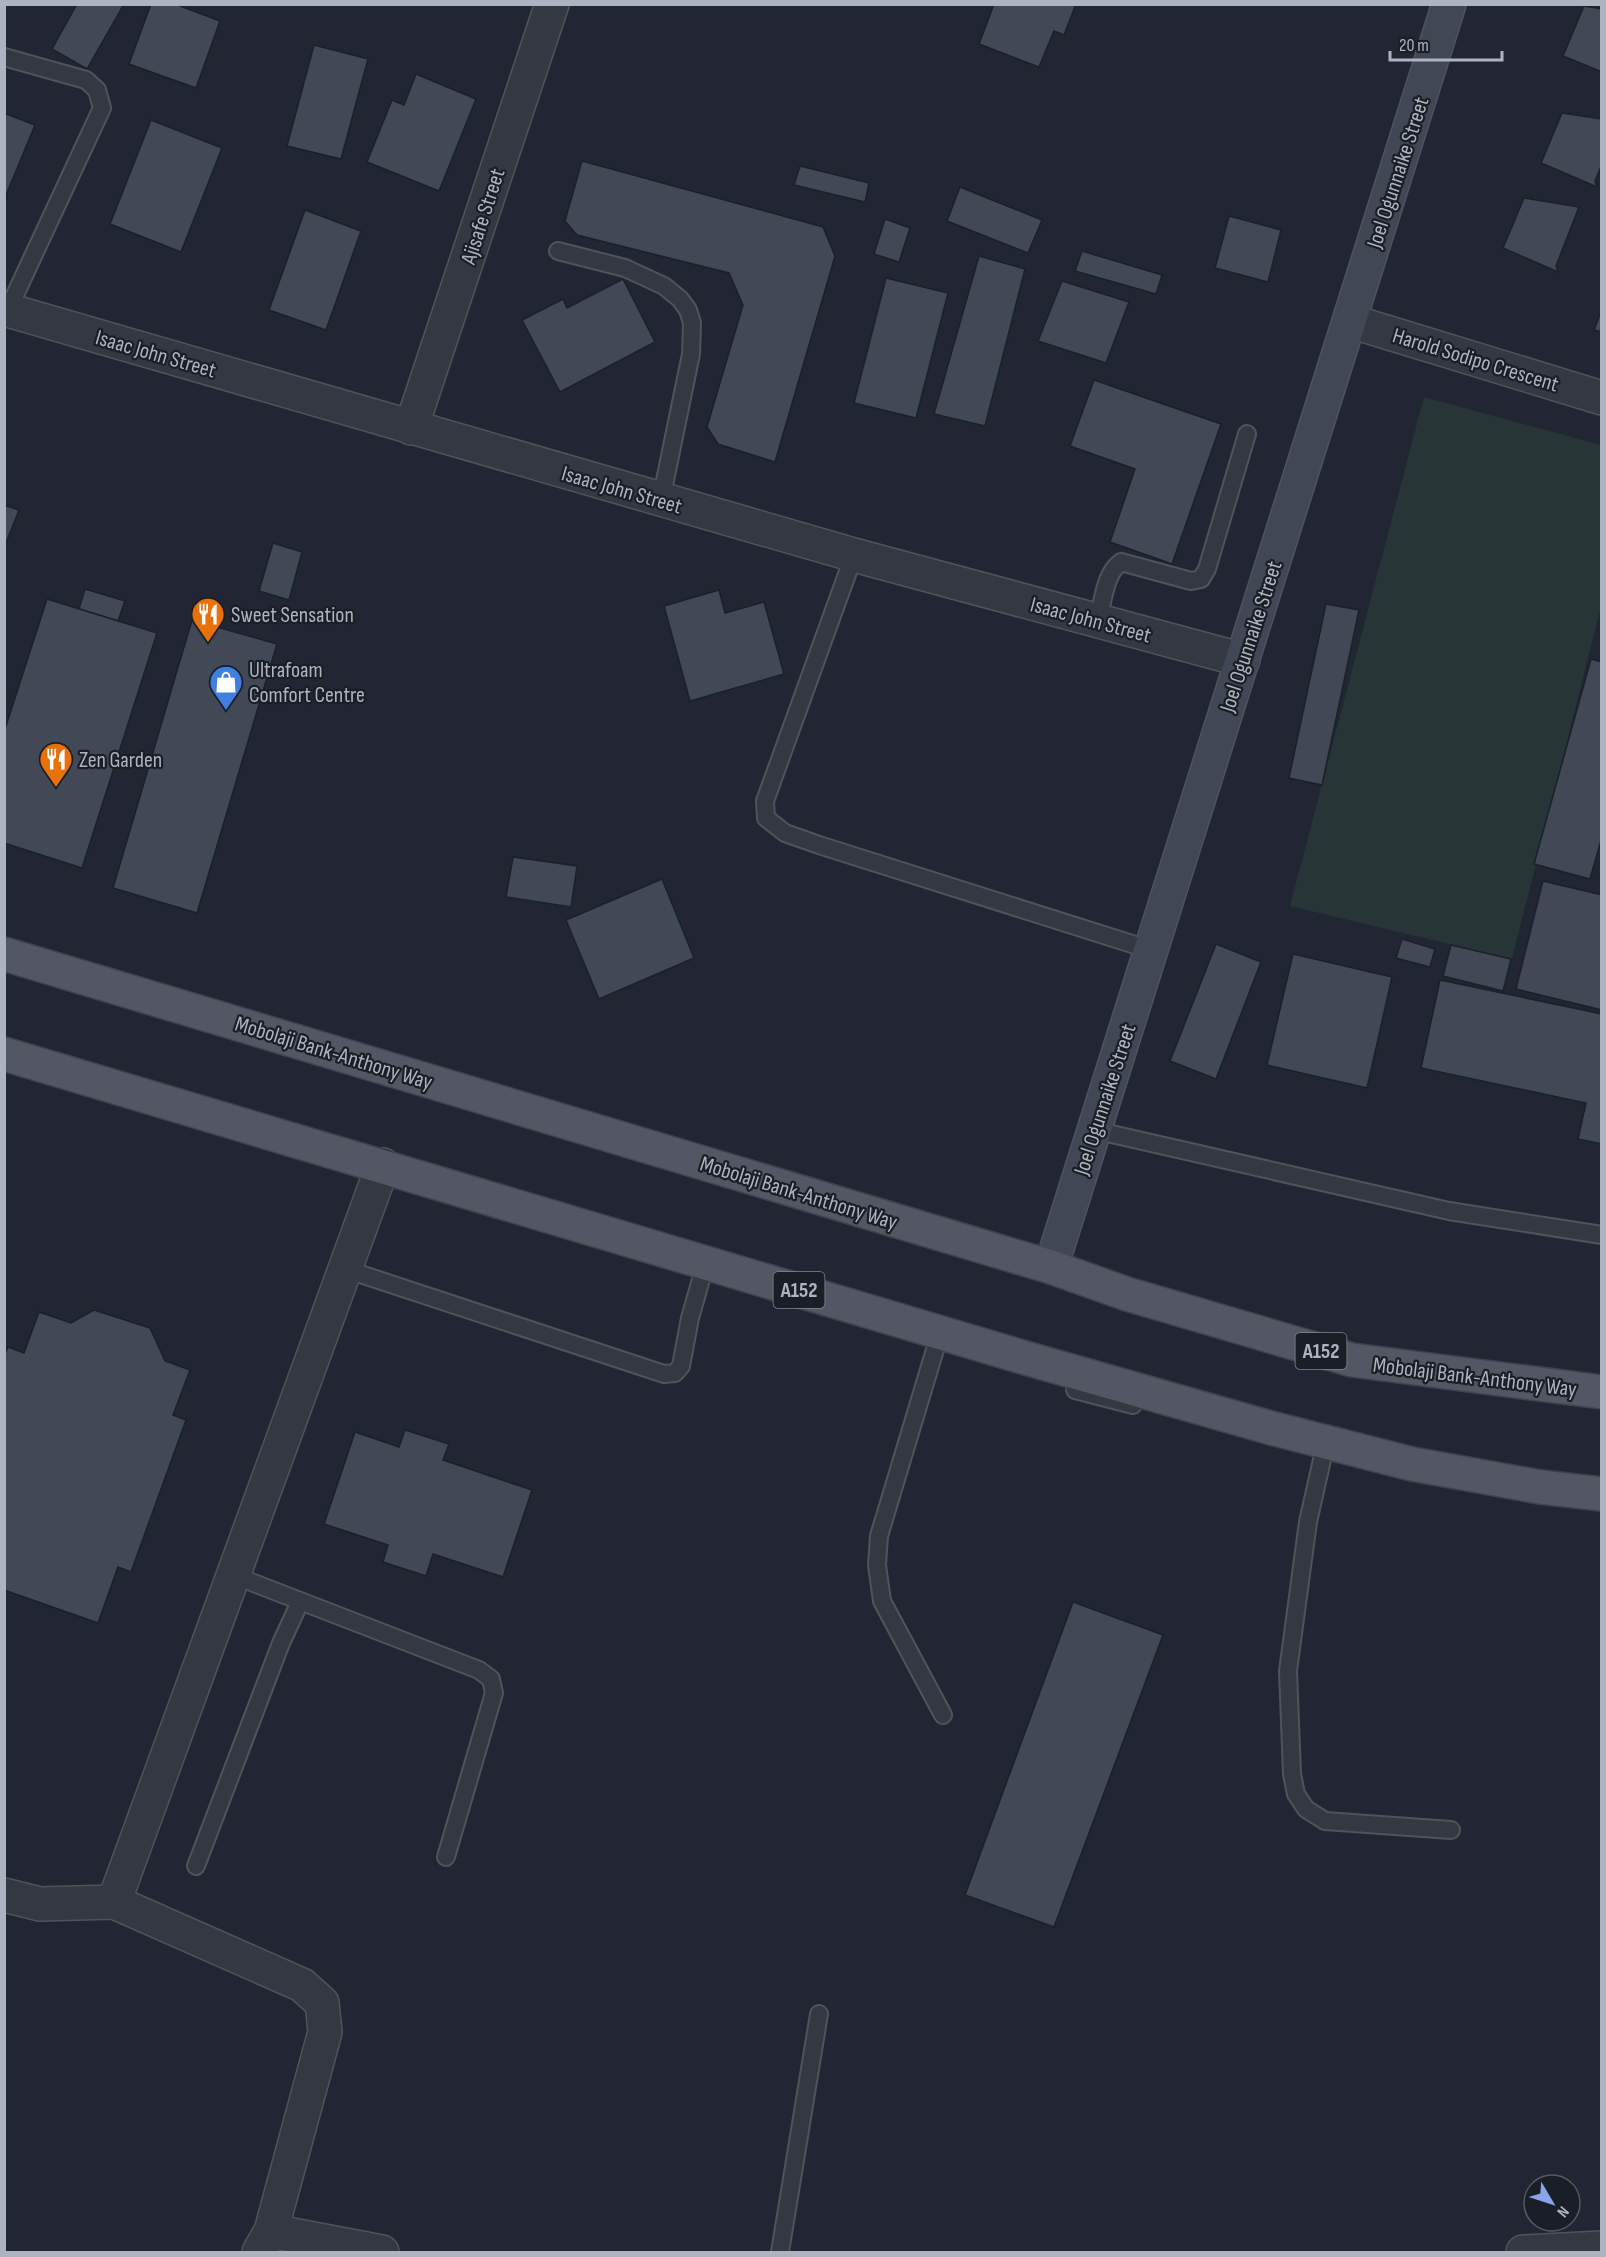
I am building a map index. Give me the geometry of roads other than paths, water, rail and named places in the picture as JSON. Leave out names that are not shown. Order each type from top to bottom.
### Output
[{"type":"main road","name":"Mobolaji Bank-Anthony Way","points":[[4,954],[1051,1267],[1127,1294],[1352,1360],[1602,1392]]},
{"type":"main road","name":"A152","points":[[4,1054],[383,1165],[940,1333],[1326,1442],[1413,1464],[1540,1487],[1602,1494]]},
{"type":"street","name":"Ajisafe Street","points":[[411,428],[552,4]]},
{"type":"street","name":"Joel Ogunnaike Street","points":[[1051,1267],[1449,4]]},
{"type":"street","name":"Isaac John Street","points":[[6,309],[854,555],[1243,660]]},
{"type":"street","name":"Harold Sodipo Crescent","points":[[1350,321],[1602,398]]},
{"type":"street","points":[[114,1902],[383,1165]]},
{"type":"street","points":[[4,1895],[40,1904],[114,1902],[302,1985],[322,2004],[325,2032],[265,2242],[382,2253]]},
{"type":"street","points":[[1523,2253],[1602,2248]]},
{"type":"lane","points":[[4,57],[86,80],[97,90],[102,108],[6,309]]},
{"type":"lane","points":[[558,251],[625,268],[664,286],[680,299],[688,310],[692,323],[691,354],[661,500]]},
{"type":"lane","points":[[1098,621],[1109,577],[1114,567],[1121,562],[1191,581],[1201,579],[1207,569],[1247,434]]},
{"type":"lane","points":[[854,555],[765,801],[766,818],[785,832],[819,845],[1151,951]]},
{"type":"lane","points":[[1094,1130],[1449,1211],[1602,1236]]},
{"type":"lane","points":[[345,1269],[664,1374],[675,1373],[681,1366],[690,1318],[706,1262]]},
{"type":"lane","points":[[940,1333],[879,1536],[877,1565],[882,1601],[943,1715]]},
{"type":"lane","points":[[1075,1390],[1132,1405]]},
{"type":"lane","points":[[1326,1442],[1308,1522],[1288,1671],[1292,1774],[1296,1794],[1306,1809],[1325,1821],[1450,1830]]},
{"type":"lane","points":[[233,1575],[479,1670],[491,1679],[494,1693],[446,1857]]},
{"type":"lane","points":[[196,1866],[281,1643],[300,1602]]},
{"type":"lane","points":[[780,2253],[819,2014]]},
{"type":"place","name":"Sweet Sensation","points":[[208,643]]},
{"type":"place","name":"Ultrafoam Comfort Centre","points":[[226,711]]},
{"type":"place","name":"Zen Garden","points":[[56,788]]}]
